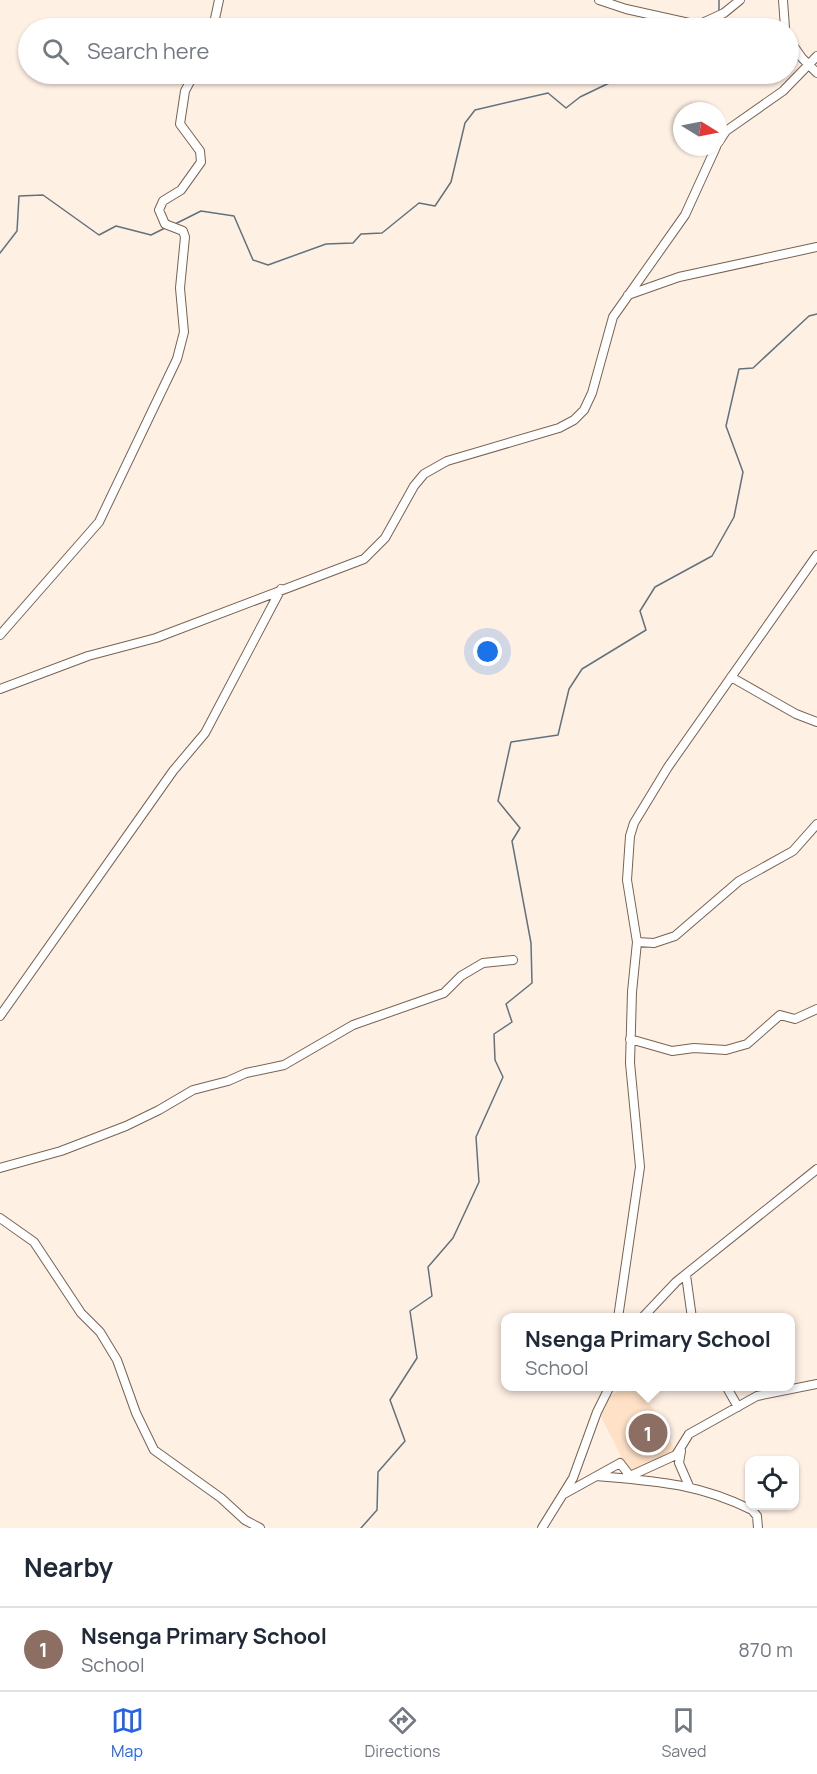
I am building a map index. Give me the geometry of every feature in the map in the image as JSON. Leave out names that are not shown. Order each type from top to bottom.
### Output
[{"type":"street","points":[[215,18],[219,0]]},
{"type":"street","points":[[599,0],[626,9],[675,18]]},
{"type":"street","points":[[714,18],[724,13],[731,3],[740,0]]},
{"type":"street","points":[[783,0],[784,18]]},
{"type":"street","points":[[799,53],[807,65],[817,73]]},
{"type":"street","points":[[799,74],[817,56]]},
{"type":"street","points":[[0,635],[99,522],[177,359],[184,332],[180,288],[185,237],[183,231],[165,224],[159,210],[163,201],[178,193],[186,184],[201,162],[200,151],[180,124],[184,91],[188,84]]},
{"type":"street","points":[[727,130],[789,84]]},
{"type":"street","points":[[0,689],[94,654],[156,638],[281,589],[352,565],[371,555],[392,528],[414,486],[432,469],[447,461],[543,434],[574,420],[584,410],[592,393],[613,317],[685,215],[712,156]]},
{"type":"street","points":[[628,295],[679,277],[817,247]]},
{"type":"street","points":[[618,1313],[626,1250],[640,1176],[630,1039],[637,942],[627,873],[633,828],[669,767],[817,555]]},
{"type":"street","points":[[0,1016],[173,771],[201,738],[259,636],[281,589]]},
{"type":"street","points":[[731,677],[796,714],[817,722]]},
{"type":"street","points":[[637,942],[654,942],[675,936],[739,880],[794,851],[817,824]]},
{"type":"street","points":[[0,1168],[61,1150],[126,1126],[199,1087],[284,1065],[347,1027],[444,993],[461,976],[483,963],[513,960]]},
{"type":"street","points":[[630,1039],[672,1051],[736,1048],[752,1040],[780,1015],[795,1019],[817,1009]]},
{"type":"street","points":[[646,1313],[686,1275],[817,1169]]},
{"type":"street","points":[[0,1218],[34,1242],[81,1313],[100,1332],[117,1360],[136,1413],[154,1450],[220,1498],[245,1520],[260,1528]]},
{"type":"street","points":[[686,1275],[691,1313]]},
{"type":"street","points":[[795,1388],[817,1384]]},
{"type":"street","points":[[542,1528],[564,1494],[608,1391]]},
{"type":"street","points":[[729,1391],[738,1407]]},
{"type":"street","points":[[689,1485],[679,1463],[681,1451],[690,1434],[765,1393],[777,1391]]},
{"type":"street","points":[[564,1494],[620,1463],[630,1476],[663,1462],[681,1451]]},
{"type":"street","points":[[597,1476],[622,1480],[639,1478],[689,1485],[752,1510],[756,1516],[758,1528]]},
{"type":"shaded area","points":[[618,1391],[643,1391],[676,1452],[631,1475],[596,1407]]},
{"type":"waterway","points":[[719,0],[719,13]]},
{"type":"waterway","points":[[175,224],[201,211],[234,216],[253,260],[268,265],[326,244],[353,243],[361,234],[382,233],[419,203],[435,206],[451,182],[465,123],[475,110],[548,93],[566,108],[580,97],[607,84]]},
{"type":"waterway","points":[[0,253],[17,231],[19,196],[43,195],[99,235],[116,226],[151,235],[165,228]]},
{"type":"waterway","points":[[361,1528],[377,1510],[378,1472],[405,1441],[390,1400],[417,1358],[410,1311],[432,1296],[428,1267],[453,1238],[479,1182],[476,1137],[503,1077],[495,1060],[494,1034],[512,1022],[506,1004],[532,983],[531,943],[512,841],[520,828],[498,801],[511,742],[558,735],[569,689],[582,669],[646,630],[640,611],[655,587],[712,556],[734,517],[743,472],[726,426],[739,369],[753,368],[809,316],[817,314]]},
{"type":"place","name":"Nsenga Primary School","points":[[648,1433]]}]
